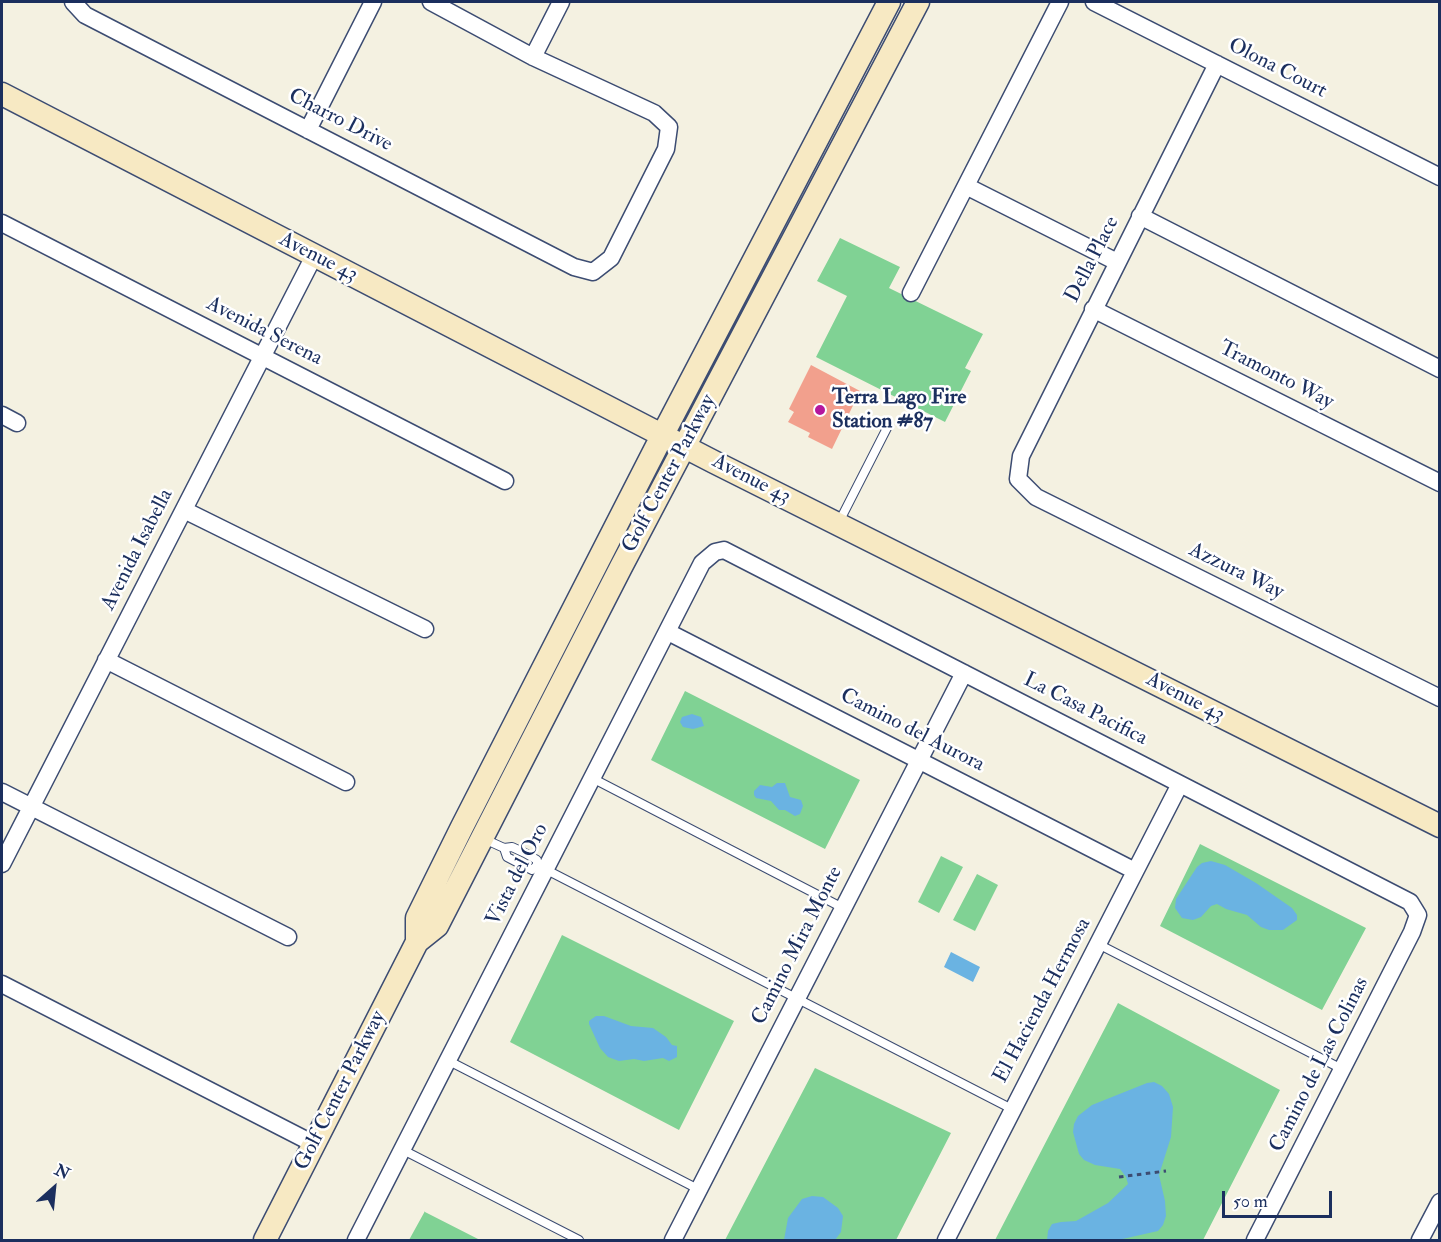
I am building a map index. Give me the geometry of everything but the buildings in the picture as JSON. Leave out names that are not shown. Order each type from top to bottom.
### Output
[{"type":"main road","name":"Golf Center Parkway","points":[[417,942],[417,918],[462,827],[662,436],[889,2]]},
{"type":"main road","name":"Golf Center Parkway","points":[[265,1240],[417,942],[437,926],[918,2]]},
{"type":"main road","name":"Avenue 43","points":[[2,94],[662,436],[1440,826]]},
{"type":"street","name":"Charro Drive","points":[[73,2],[85,15],[574,267],[593,273],[611,258],[666,149],[669,127],[654,113],[533,57]]},
{"type":"street","points":[[308,130],[372,2]]},
{"type":"street","points":[[431,2],[533,57],[561,2]]},
{"type":"street","points":[[911,293],[1060,2]]},
{"type":"street","name":"Olona Court","points":[[1094,2],[1440,177]]},
{"type":"street","name":"Della Place","points":[[1018,479],[1021,456],[1217,64]]},
{"type":"street","points":[[966,186],[1117,262]]},
{"type":"street","points":[[1140,216],[1440,369]]},
{"type":"street","name":"Avenida Serena","points":[[2,224],[505,482]]},
{"type":"street","name":"Avenida Isabella","points":[[2,864],[314,256]]},
{"type":"street","name":"Tramonto Way","points":[[1093,309],[1440,483]]},
{"type":"street","name":"Azzura Way","points":[[1018,479],[1036,497],[1440,698]]},
{"type":"street","points":[[184,510],[425,629]]},
{"type":"street","name":"Vista del Oro","points":[[356,1240],[448,1061],[541,867],[592,778],[702,563],[715,552],[724,550],[734,553]]},
{"type":"street","name":"La Casa Pacifica","points":[[734,553],[1392,891],[1410,902],[1415,908]]},
{"type":"street","name":"Camino del Aurora","points":[[668,632],[1135,871]]},
{"type":"street","points":[[106,660],[346,782]]},
{"type":"street","name":"Camino Mira Monte","points":[[673,1240],[964,673]]},
{"type":"street","name":"El Hacienda Hermosa","points":[[946,1240],[1180,784]]},
{"type":"street","points":[[2,792],[288,937]]},
{"type":"street","name":"Camino de Las Colinas","points":[[1255,1240],[1412,932],[1418,915],[1415,908]]},
{"type":"street","points":[[2,984],[314,1144]]},
{"type":"street","points":[[1420,1240],[1440,1202]]},
{"type":"lane","points":[[838,524],[887,428]]},
{"type":"lane","points":[[592,778],[843,908]]},
{"type":"lane","points":[[462,827],[504,848],[507,857],[532,870],[541,867],[1012,1109]]},
{"type":"lane","points":[[1098,944],[1342,1069]]},
{"type":"lane","points":[[448,1061],[699,1189]]},
{"type":"lane","points":[[403,1150],[579,1240]]},
{"type":"path","points":[[1119,1177],[1166,1171]]},
{"type":"green space","points":[[840,238],[900,267],[889,288],[983,334],[965,368],[971,371],[945,422],[816,357],[847,296],[817,281]]},
{"type":"green space","points":[[685,691],[860,780],[825,849],[651,760]]},
{"type":"green space","points":[[1200,844],[1366,928],[1322,1010],[1160,926]]},
{"type":"green space","points":[[941,856],[963,867],[939,913],[918,902]]},
{"type":"green space","points":[[977,874],[998,885],[975,931],[953,920]]},
{"type":"green space","points":[[562,935],[734,1021],[679,1130],[510,1042]]},
{"type":"green space","points":[[1118,1003],[1280,1090],[1203,1240],[995,1240]]},
{"type":"green space","points":[[815,1068],[951,1133],[896,1240],[725,1240]]},
{"type":"green space","points":[[425,1212],[480,1240],[409,1240]]},
{"type":"water","points":[[692,714],[701,717],[704,726],[693,729],[683,727],[680,722],[682,717]]},
{"type":"water","points":[[777,783],[785,783],[790,797],[801,800],[803,806],[800,814],[795,816],[785,810],[779,810],[771,801],[756,798],[754,795],[754,791],[760,785],[772,787]]},
{"type":"water","points":[[1211,861],[1225,865],[1256,883],[1292,908],[1297,915],[1297,920],[1283,930],[1269,930],[1261,927],[1247,915],[1217,904],[1211,906],[1201,917],[1193,920],[1182,918],[1175,908],[1176,899],[1197,867]]},
{"type":"water","points":[[951,952],[980,967],[973,982],[944,967]]},
{"type":"water","points":[[596,1016],[604,1016],[631,1026],[653,1028],[666,1037],[672,1045],[677,1046],[677,1057],[669,1061],[663,1058],[619,1061],[608,1057],[600,1048],[589,1024],[589,1021]]},
{"type":"water","points":[[1154,1082],[1162,1086],[1169,1094],[1173,1107],[1171,1137],[1159,1175],[1165,1201],[1166,1216],[1163,1225],[1158,1231],[1118,1240],[1047,1240],[1052,1224],[1076,1221],[1108,1203],[1128,1184],[1120,1169],[1095,1165],[1084,1160],[1079,1154],[1073,1132],[1078,1116],[1092,1105]]},
{"type":"water","points":[[812,1196],[823,1197],[838,1208],[843,1216],[841,1232],[835,1240],[784,1240],[788,1218],[802,1199]]},
{"type":"place","name":"Terra Lago Fire Station #87","points":[[820,410]]}]
